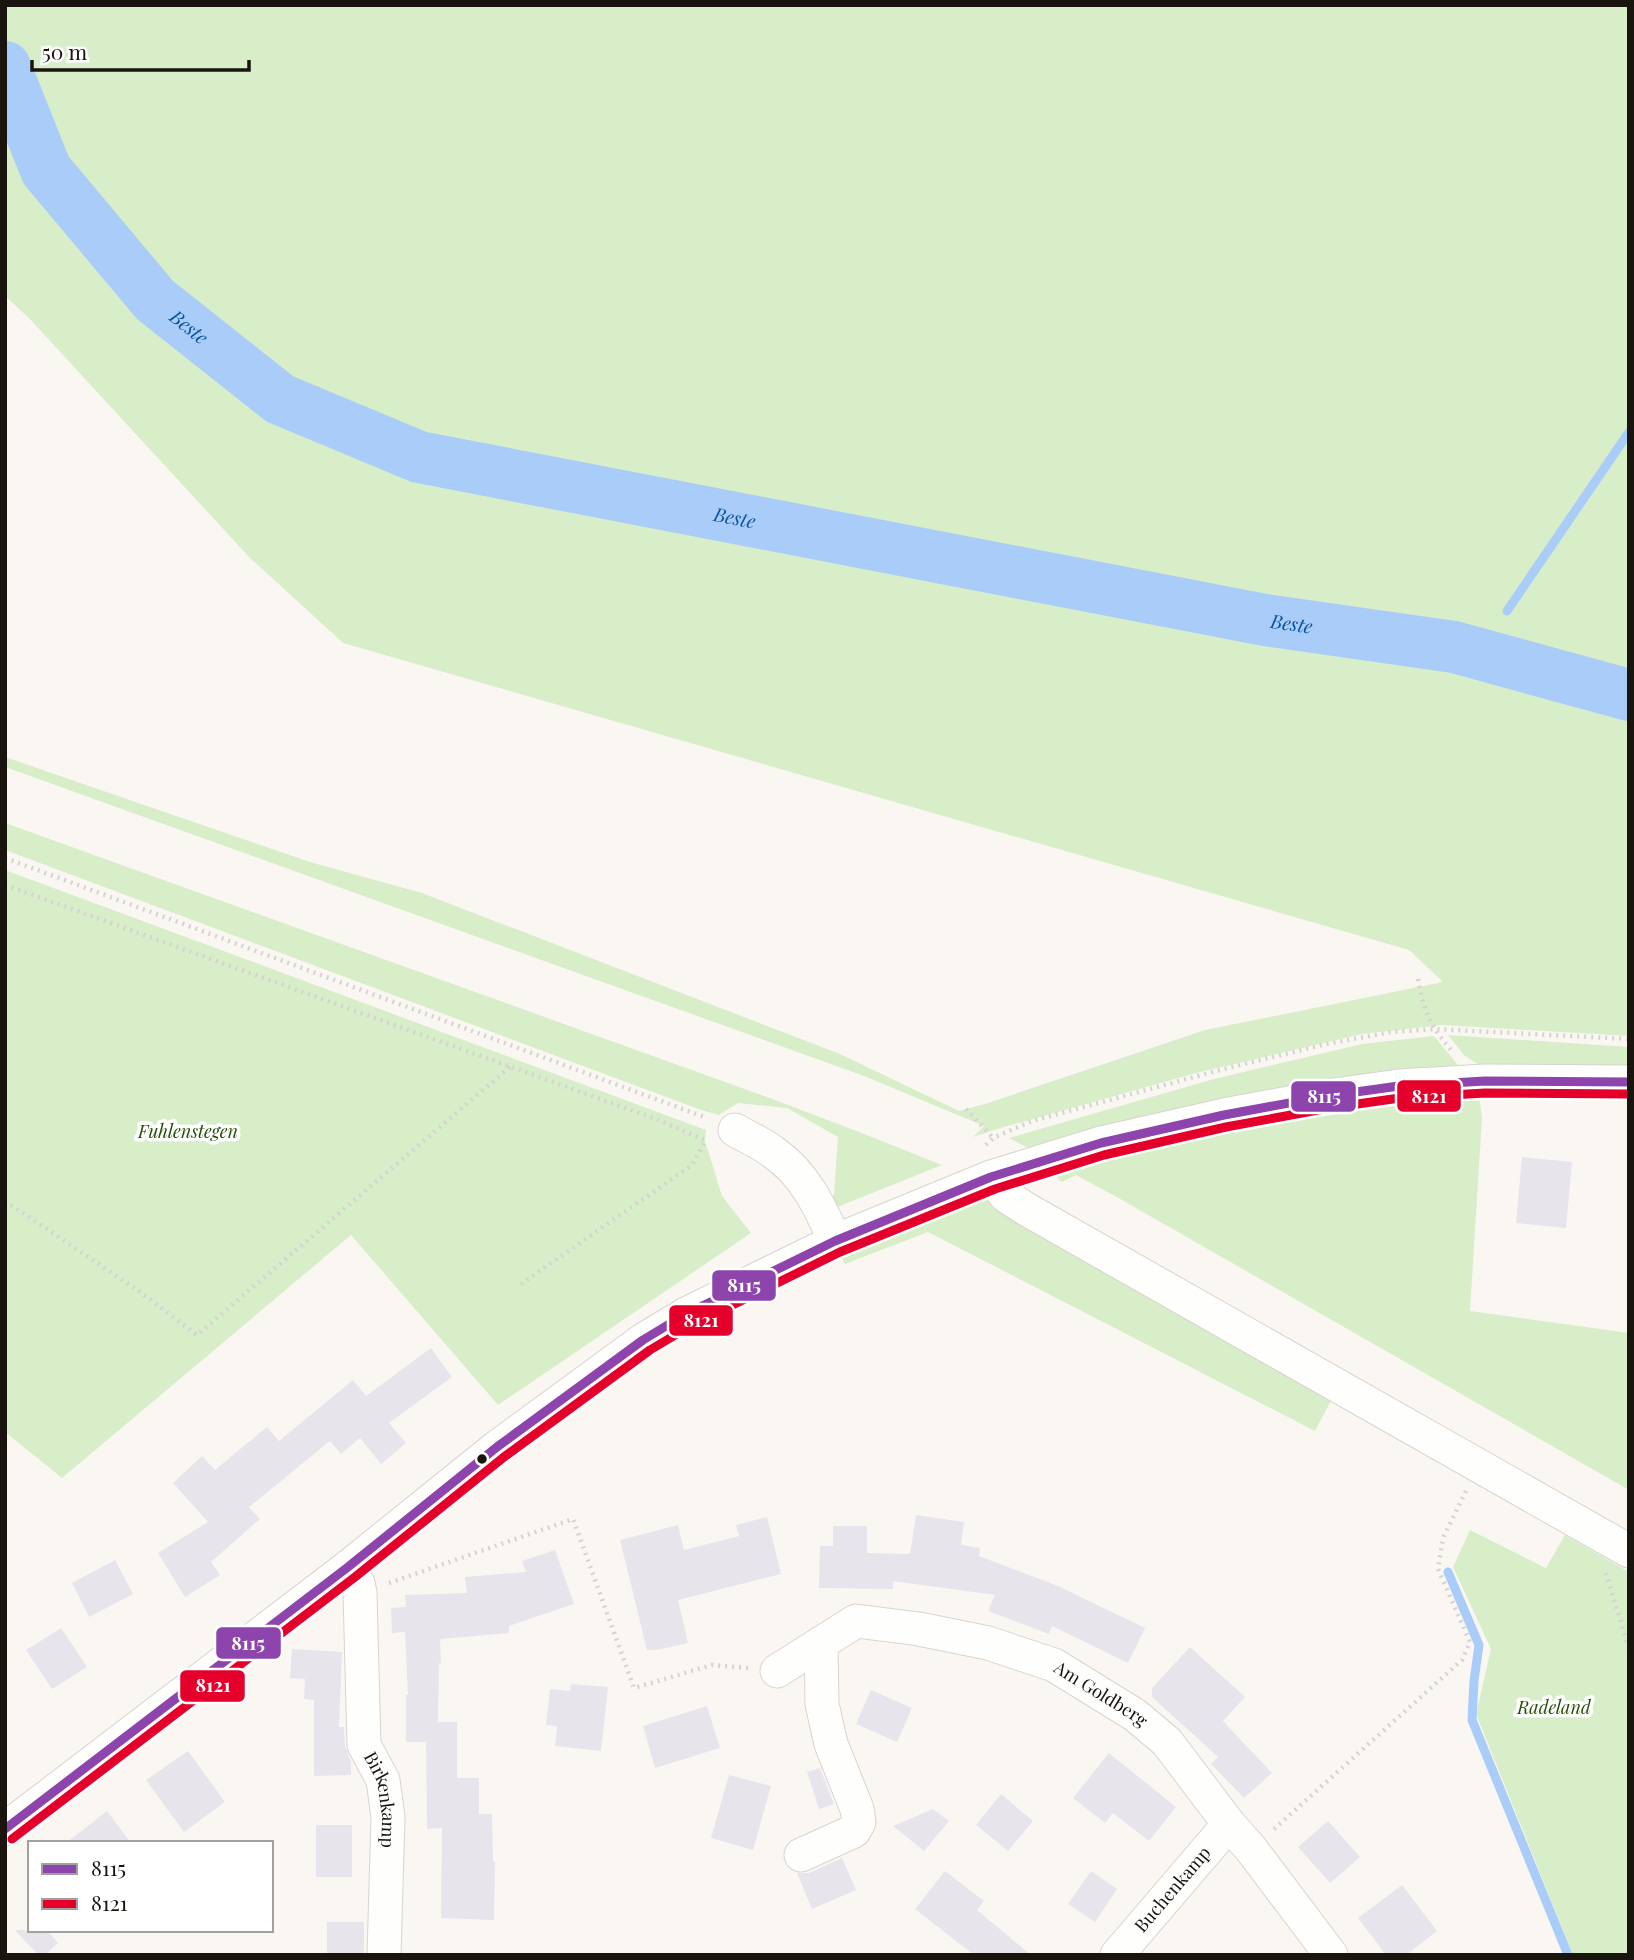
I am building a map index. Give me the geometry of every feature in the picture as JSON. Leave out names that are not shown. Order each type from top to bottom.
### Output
[{"type":"street","points":[[8,1822],[354,1580],[490,1452],[643,1340],[686,1314],[835,1241],[988,1161],[1023,1168],[1101,1143],[1237,1112],[1399,1086],[1485,1081],[1629,1082]]},
{"type":"street","points":[[723,1125],[773,1152],[800,1175],[817,1202],[835,1241]]},
{"type":"street","points":[[988,1161],[1006,1195],[1026,1209],[1622,1547]]},
{"type":"street","name":"Birkenkamp","points":[[354,1580],[364,1745],[383,1780],[388,1817],[384,1955]]},
{"type":"street","name":"Am Goldberg","points":[[777,1671],[856,1621],[919,1629],[988,1643],[1054,1665],[1135,1715],[1167,1742],[1331,1955]]},
{"type":"street","points":[[801,1855],[854,1831],[859,1822],[857,1809],[831,1744],[822,1704],[821,1643]]},
{"type":"street","name":"Buchenkamp","points":[[1117,1955],[1229,1824]]},
{"type":"path","points":[[5,858],[723,1125]]},
{"type":"path","points":[[5,885],[656,1119],[705,1141],[692,1164],[521,1284]]},
{"type":"path","points":[[1418,979],[1423,1006],[1435,1029],[1451,1051],[1485,1081]]},
{"type":"path","points":[[993,1138],[1032,1121],[1216,1071],[1326,1044],[1391,1032],[1435,1029],[1629,1040]]},
{"type":"path","points":[[5,1201],[136,1289],[197,1335],[510,1067]]},
{"type":"path","points":[[965,1109],[1023,1168]]},
{"type":"path","points":[[988,1161],[993,1138]]},
{"type":"path","points":[[1251,1849],[1462,1660],[1470,1642],[1438,1569],[1443,1538],[1478,1465]]},
{"type":"path","points":[[354,1580],[573,1519],[634,1688],[712,1665],[777,1671]]},
{"type":"path","points":[[1622,1547],[1606,1573],[1629,1649]]},
{"type":"green space","points":[[5,5],[1629,5],[1629,1036],[1442,1025],[1362,1034],[1196,1073],[973,1137],[984,1126],[864,1076],[5,767],[5,757],[310,862],[422,893],[840,1054],[959,1111],[1205,1030],[1443,982],[1409,950],[343,643],[249,557],[28,317],[5,296]]},
{"type":"green space","points":[[5,823],[767,1097],[942,1165],[835,1208],[832,1199],[838,1137],[787,1108],[738,1103],[719,1115],[701,1110],[5,850]]},
{"type":"green space","name":"Fuhlenstegen","points":[[5,870],[706,1130],[705,1141],[722,1196],[751,1233],[498,1405],[351,1235],[62,1478],[5,1432]]},
{"type":"green space","points":[[1448,1035],[1629,1047],[1629,1069],[1485,1069],[1464,1055]]},
{"type":"green space","points":[[1434,1036],[1463,1071],[1034,1151],[1009,1138],[1214,1079],[1362,1044]]},
{"type":"green space","points":[[1479,1096],[1482,1118],[1470,1311],[1629,1333],[1629,1490],[1122,1200],[1076,1175],[1062,1182],[1053,1174],[1212,1134],[1309,1114],[1372,1105]]},
{"type":"green space","points":[[973,1200],[986,1200],[1026,1225],[1335,1393],[1315,1431],[928,1232],[845,1264],[841,1256]]},
{"type":"green space","name":"Radeland","points":[[1470,1530],[1546,1568],[1565,1535],[1629,1572],[1629,1955],[1573,1955],[1476,1714],[1491,1649],[1453,1567]]},
{"type":"building","points":[[1522,1157],[1572,1162],[1566,1228],[1516,1223]]},
{"type":"building","points":[[431,1348],[452,1377],[389,1423],[406,1443],[381,1464],[360,1438],[341,1454],[330,1441],[249,1507],[260,1519],[211,1562],[220,1575],[185,1597],[158,1553],[208,1522],[173,1483],[202,1456],[215,1470],[267,1427],[279,1441],[353,1380],[366,1396]]},
{"type":"building","points":[[916,1515],[964,1522],[961,1545],[980,1548],[979,1556],[1058,1586],[1145,1628],[1128,1663],[1052,1626],[1049,1634],[988,1611],[995,1595],[893,1581],[893,1589],[819,1588],[820,1546],[833,1546],[833,1526],[867,1526],[867,1553],[910,1554]]},
{"type":"building","points":[[767,1517],[781,1574],[678,1600],[688,1643],[647,1650],[620,1540],[678,1525],[684,1550],[739,1536],[736,1525]]},
{"type":"building","points":[[555,1550],[574,1604],[509,1626],[509,1633],[440,1639],[438,1722],[457,1722],[457,1778],[479,1778],[479,1814],[492,1814],[495,1862],[494,1920],[441,1918],[442,1828],[427,1829],[426,1742],[406,1742],[408,1695],[405,1632],[392,1633],[391,1608],[406,1607],[405,1595],[467,1593],[465,1577],[526,1572],[522,1561]]},
{"type":"building","points":[[115,1560],[133,1594],[89,1617],[72,1583]]},
{"type":"building","points":[[61,1628],[87,1667],[52,1689],[26,1650]]},
{"type":"building","points":[[1190,1647],[1245,1697],[1223,1721],[1272,1773],[1244,1798],[1211,1764],[1218,1757],[1152,1697],[1152,1688]]},
{"type":"building","points":[[292,1649],[342,1652],[339,1727],[344,1727],[351,1775],[314,1776],[314,1700],[304,1699],[305,1679],[290,1678]]},
{"type":"building","points":[[571,1684],[608,1687],[601,1751],[555,1746],[557,1726],[546,1725],[550,1689],[570,1691]]},
{"type":"building","points":[[871,1690],[912,1708],[897,1742],[856,1724]]},
{"type":"building","points":[[707,1706],[720,1748],[655,1768],[643,1726]]},
{"type":"building","points":[[188,1751],[225,1802],[184,1832],[146,1780]]},
{"type":"building","points":[[1109,1753],[1176,1807],[1149,1841],[1113,1813],[1105,1823],[1073,1798]]},
{"type":"building","points":[[820,1768],[834,1804],[819,1809],[807,1772]]},
{"type":"building","points":[[729,1775],[771,1786],[753,1850],[711,1838]]},
{"type":"building","points":[[1001,1794],[1033,1821],[1008,1851],[976,1825]]},
{"type":"building","points":[[933,1809],[949,1821],[924,1851],[893,1826]]},
{"type":"building","points":[[107,1811],[130,1841],[69,1841]]},
{"type":"building","points":[[1328,1821],[1360,1857],[1330,1883],[1298,1847]]},
{"type":"building","points":[[316,1825],[352,1825],[352,1877],[316,1877]]},
{"type":"building","points":[[842,1858],[856,1890],[812,1909],[797,1873],[809,1873]]},
{"type":"building","points":[[945,1871],[984,1901],[977,1910],[1031,1955],[974,1955],[915,1909]]},
{"type":"building","points":[[1091,1871],[1117,1889],[1095,1922],[1068,1904]]},
{"type":"building","points":[[1402,1885],[1437,1931],[1406,1955],[1386,1955],[1358,1918]]},
{"type":"building","points":[[327,1922],[364,1922],[364,1955],[327,1955]]},
{"type":"building","points":[[15,1930],[49,1932],[58,1943],[45,1955],[38,1955]]},
{"type":"waterway","name":"Beste","points":[[5,67],[46,170],[155,300],[280,399],[419,457],[1265,620],[1454,647],[1629,695]]},
{"type":"waterway","points":[[1507,611],[1629,432]]},
{"type":"waterway","points":[[1448,1572],[1479,1645],[1472,1720],[1568,1955]]},
{"type":"transit line","name":"8115","points":[[5,1829],[348,1567],[497,1447],[643,1340],[686,1314],[835,1241],[991,1177],[1101,1143],[1224,1115],[1399,1086],[1485,1081],[1629,1082]]},
{"type":"transit line","name":"8121","points":[[12,1839],[355,1577],[504,1457],[650,1350],[692,1325],[840,1252],[995,1189],[1104,1155],[1226,1127],[1400,1098],[1485,1093],[1629,1094]]}]
